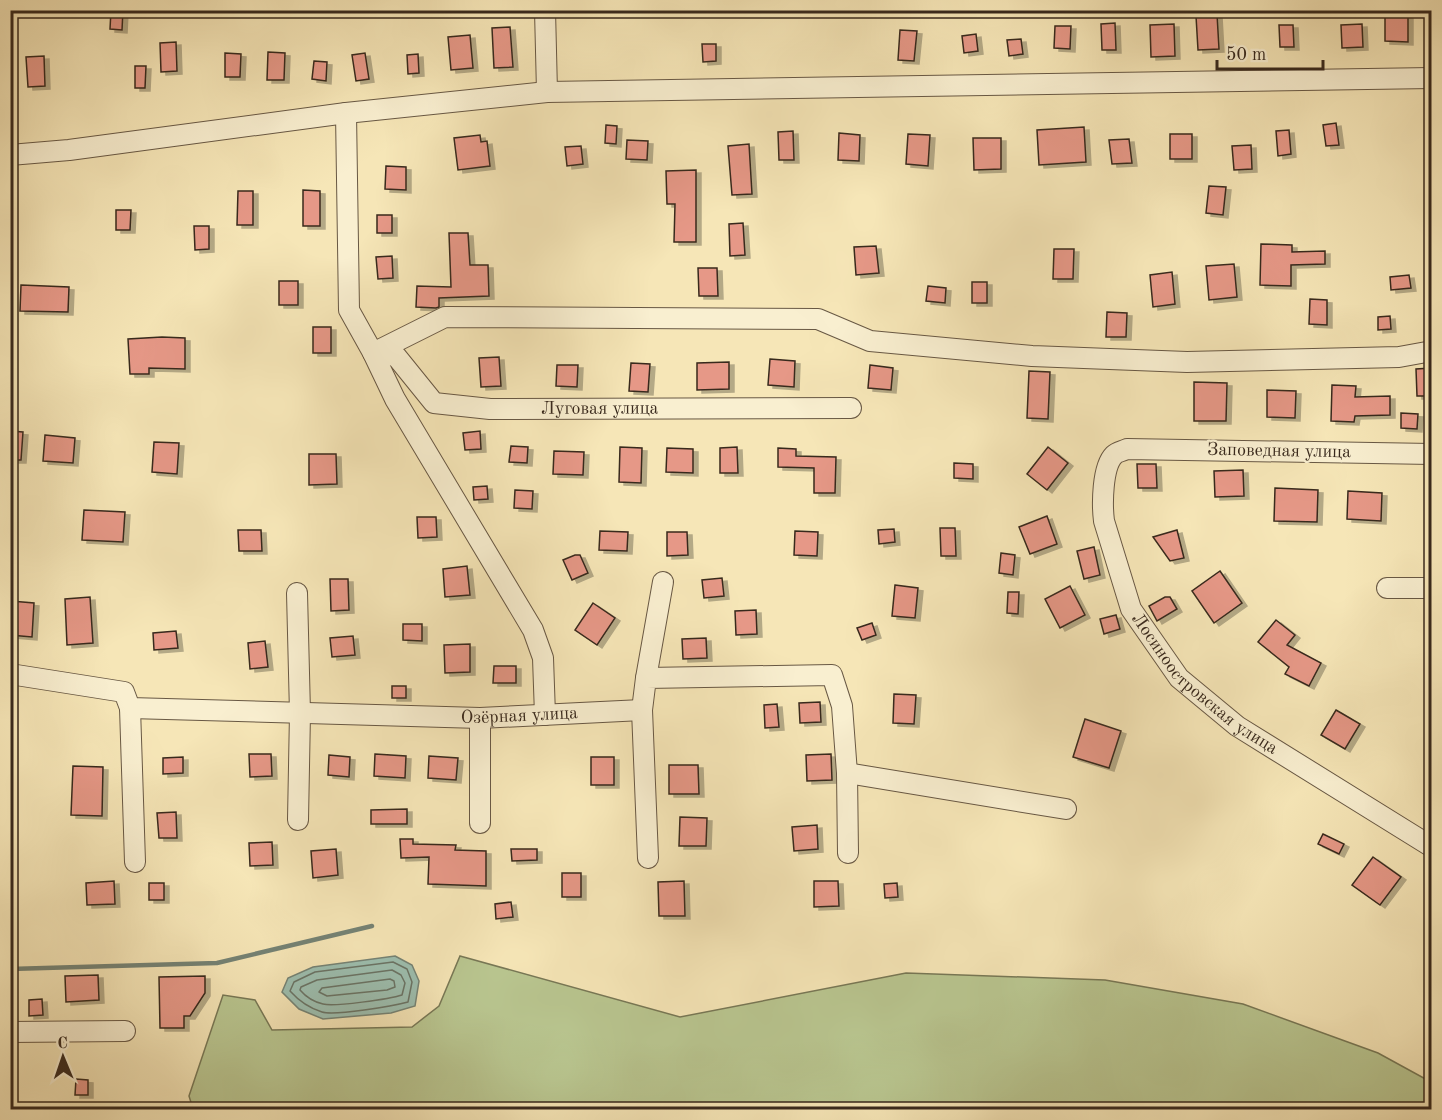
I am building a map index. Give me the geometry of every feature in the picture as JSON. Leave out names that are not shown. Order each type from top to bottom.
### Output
[{"type":"street","points":[[545,10],[547,92]]},
{"type":"street","points":[[10,155],[69,150],[346,113],[547,92],[1431,78]]},
{"type":"street","points":[[346,113],[349,310],[395,399],[533,630],[543,658],[545,715]]},
{"type":"street","points":[[373,353],[445,317],[818,319],[870,342],[1032,356],[1187,362],[1399,357],[1431,351]]},
{"type":"street","name":"Луговая улица","points":[[373,353],[396,356],[434,403],[490,410],[851,408]]},
{"type":"street","name":"Заповедная улица","points":[[1127,449],[1431,454]]},
{"type":"street","name":"Лосиноостровская улица","points":[[1127,449],[1115,454],[1107,467],[1102,508],[1104,521],[1131,609],[1179,678],[1237,726],[1431,847]]},
{"type":"street","points":[[648,858],[642,710],[663,582]]},
{"type":"street","points":[[1387,588],[1431,588]]},
{"type":"street","points":[[297,594],[300,713],[298,820]]},
{"type":"street","points":[[10,674],[124,692],[130,708],[135,862]]},
{"type":"street","points":[[646,678],[832,675],[842,706],[847,773],[848,853]]},
{"type":"street","name":"Озёрная улица","points":[[130,708],[480,718],[642,710]]},
{"type":"street","points":[[480,718],[480,823]]},
{"type":"street","points":[[847,773],[1066,809]]},
{"type":"street","points":[[10,1032],[124,1031]]},
{"type":"green space","points":[[460,956],[680,1017],[906,973],[1105,980],[1243,1004],[1378,1053],[1431,1082],[1431,1109],[193,1109],[189,1096],[223,995],[255,1000],[272,1030],[412,1027],[439,1006]]},
{"type":"water","points":[[395,956],[412,965],[419,981],[415,1006],[391,1013],[323,1019],[299,1009],[282,992],[288,978],[313,967]]},
{"type":"building","points":[[111,10],[123,10],[122,30],[110,29]]},
{"type":"building","points":[[1385,12],[1408,12],[1408,42],[1385,41]]},
{"type":"building","points":[[1217,14],[1219,49],[1198,50],[1196,16]]},
{"type":"building","points":[[1115,23],[1116,50],[1102,50],[1101,24]]},
{"type":"building","points":[[1174,24],[1175,56],[1151,57],[1150,25]]},
{"type":"building","points":[[1362,24],[1363,47],[1342,48],[1341,25]]},
{"type":"building","points":[[1279,25],[1293,25],[1294,47],[1280,47]]},
{"type":"building","points":[[1055,26],[1071,26],[1070,49],[1054,48]]},
{"type":"building","points":[[510,27],[513,67],[494,68],[492,28]]},
{"type":"building","points":[[900,30],[917,31],[914,61],[898,60]]},
{"type":"building","points":[[976,34],[978,51],[964,53],[962,36]]},
{"type":"building","points":[[470,35],[473,68],[451,70],[448,37]]},
{"type":"building","points":[[1021,39],[1023,54],[1009,56],[1007,40]]},
{"type":"building","points":[[176,42],[177,71],[161,72],[160,43]]},
{"type":"building","points":[[702,44],[716,44],[716,61],[703,62]]},
{"type":"building","points":[[268,52],[285,53],[284,80],[267,80]]},
{"type":"building","points":[[225,53],[241,54],[240,77],[225,77]]},
{"type":"building","points":[[365,53],[369,79],[356,81],[352,55]]},
{"type":"building","points":[[418,54],[419,73],[408,74],[407,55]]},
{"type":"building","points":[[44,56],[45,86],[28,87],[26,57]]},
{"type":"building","points":[[314,61],[327,62],[326,81],[312,79]]},
{"type":"building","points":[[135,66],[146,66],[145,88],[135,88]]},
{"type":"building","points":[[1336,123],[1339,145],[1326,146],[1323,125]]},
{"type":"building","points":[[606,125],[617,126],[616,144],[605,143]]},
{"type":"building","points":[[1084,127],[1086,162],[1039,165],[1037,130]]},
{"type":"building","points":[[1289,130],[1291,154],[1278,156],[1276,131]]},
{"type":"building","points":[[793,131],[794,160],[779,160],[778,132]]},
{"type":"building","points":[[839,133],[860,135],[859,161],[838,160]]},
{"type":"building","points":[[908,134],[930,135],[928,166],[906,164]]},
{"type":"building","points":[[1170,134],[1192,134],[1192,159],[1170,159]]},
{"type":"building","points":[[480,135],[481,142],[487,141],[490,166],[458,170],[454,138]]},
{"type":"building","points":[[973,138],[1001,138],[1001,169],[974,170]]},
{"type":"building","points":[[1129,139],[1132,163],[1112,164],[1109,140]]},
{"type":"building","points":[[627,140],[648,141],[647,160],[626,159]]},
{"type":"building","points":[[749,144],[752,194],[732,195],[728,146]]},
{"type":"building","points":[[1251,145],[1252,169],[1234,170],[1232,146]]},
{"type":"building","points":[[581,146],[583,164],[567,166],[565,147]]},
{"type":"building","points":[[386,166],[406,167],[406,190],[385,189]]},
{"type":"building","points":[[696,170],[696,242],[674,242],[675,204],[667,204],[666,171]]},
{"type":"building","points":[[1209,186],[1226,187],[1223,215],[1206,213]]},
{"type":"building","points":[[303,190],[320,191],[320,226],[303,226]]},
{"type":"building","points":[[238,191],[253,191],[253,225],[237,225]]},
{"type":"building","points":[[116,210],[131,210],[130,230],[116,230]]},
{"type":"building","points":[[377,215],[392,215],[392,233],[377,233]]},
{"type":"building","points":[[743,223],[745,255],[730,256],[729,224]]},
{"type":"building","points":[[194,226],[209,226],[209,249],[195,250]]},
{"type":"building","points":[[449,233],[468,233],[470,265],[488,265],[489,296],[439,298],[439,307],[416,307],[417,286],[451,287]]},
{"type":"building","points":[[1261,244],[1292,245],[1292,252],[1325,251],[1325,264],[1291,265],[1291,286],[1260,285]]},
{"type":"building","points":[[876,246],[879,273],[856,275],[854,247]]},
{"type":"building","points":[[1054,249],[1074,249],[1073,279],[1053,279]]},
{"type":"building","points":[[392,256],[393,278],[378,279],[376,257]]},
{"type":"building","points":[[1234,264],[1237,297],[1209,300],[1206,266]]},
{"type":"building","points":[[698,268],[717,268],[718,296],[699,296]]},
{"type":"building","points":[[1172,272],[1175,304],[1153,307],[1150,275]]},
{"type":"building","points":[[1409,275],[1411,288],[1391,290],[1390,277]]},
{"type":"building","points":[[279,281],[298,281],[298,305],[279,305]]},
{"type":"building","points":[[972,282],[987,282],[987,303],[972,303]]},
{"type":"building","points":[[21,285],[69,287],[68,312],[20,311]]},
{"type":"building","points":[[928,286],[946,288],[945,303],[926,301]]},
{"type":"building","points":[[1310,299],[1327,300],[1327,325],[1309,324]]},
{"type":"building","points":[[1107,312],[1127,313],[1126,337],[1106,337]]},
{"type":"building","points":[[1390,316],[1391,329],[1378,330],[1378,317]]},
{"type":"building","points":[[313,327],[331,327],[331,353],[313,353]]},
{"type":"building","points":[[185,338],[185,369],[149,368],[149,374],[130,374],[128,339]]},
{"type":"building","points":[[499,357],[501,386],[481,387],[479,358]]},
{"type":"building","points":[[770,359],[795,361],[794,387],[768,385]]},
{"type":"building","points":[[729,362],[729,389],[697,390],[697,363]]},
{"type":"building","points":[[631,363],[650,364],[648,392],[629,391]]},
{"type":"building","points":[[557,365],[578,365],[577,387],[556,386]]},
{"type":"building","points":[[870,365],[893,368],[891,390],[868,388]]},
{"type":"building","points":[[1431,368],[1431,396],[1417,396],[1416,369]]},
{"type":"building","points":[[1029,371],[1050,372],[1048,419],[1027,418]]},
{"type":"building","points":[[1194,382],[1227,383],[1226,421],[1194,421]]},
{"type":"building","points":[[1332,385],[1356,386],[1355,397],[1390,396],[1390,415],[1355,416],[1354,422],[1331,421]]},
{"type":"building","points":[[1267,390],[1296,391],[1295,418],[1267,417]]},
{"type":"building","points":[[1401,413],[1418,414],[1417,429],[1401,428]]},
{"type":"building","points":[[10,431],[23,432],[21,460],[10,460]]},
{"type":"building","points":[[480,431],[481,449],[465,450],[463,433]]},
{"type":"building","points":[[45,435],[75,438],[73,463],[43,461]]},
{"type":"building","points":[[154,442],[179,443],[177,474],[152,472]]},
{"type":"building","points":[[511,446],[528,447],[527,463],[509,462]]},
{"type":"building","points":[[620,447],[642,448],[641,483],[619,482]]},
{"type":"building","points":[[737,447],[738,473],[720,473],[720,448]]},
{"type":"building","points":[[1048,447],[1068,463],[1047,490],[1027,474]]},
{"type":"building","points":[[667,448],[693,449],[693,473],[666,472]]},
{"type":"building","points":[[778,448],[796,449],[796,456],[836,457],[835,493],[814,493],[814,468],[778,467]]},
{"type":"building","points":[[554,451],[584,452],[583,475],[553,474]]},
{"type":"building","points":[[309,454],[336,454],[337,484],[309,485]]},
{"type":"building","points":[[954,463],[973,464],[973,479],[954,478]]},
{"type":"building","points":[[1137,464],[1156,464],[1157,488],[1138,488]]},
{"type":"building","points":[[1243,470],[1244,496],[1215,497],[1214,471]]},
{"type":"building","points":[[487,486],[488,499],[474,500],[473,487]]},
{"type":"building","points":[[1275,488],[1318,490],[1317,522],[1274,521]]},
{"type":"building","points":[[515,490],[533,491],[532,509],[514,508]]},
{"type":"building","points":[[1348,491],[1382,493],[1381,521],[1347,519]]},
{"type":"building","points":[[84,510],[125,512],[123,542],[82,540]]},
{"type":"building","points":[[1047,516],[1057,544],[1030,554],[1019,527]]},
{"type":"building","points":[[417,517],[436,517],[437,537],[418,538]]},
{"type":"building","points":[[940,528],[955,528],[956,556],[941,556]]},
{"type":"building","points":[[894,529],[895,542],[879,544],[878,530]]},
{"type":"building","points":[[238,530],[261,530],[262,551],[239,551]]},
{"type":"building","points":[[1177,530],[1184,558],[1170,561],[1153,537]]},
{"type":"building","points":[[600,531],[628,532],[627,551],[599,550]]},
{"type":"building","points":[[795,531],[818,532],[817,556],[794,555]]},
{"type":"building","points":[[667,532],[687,532],[688,555],[667,556]]},
{"type":"building","points":[[1094,547],[1100,575],[1084,579],[1077,551]]},
{"type":"building","points":[[1001,553],[1015,555],[1013,575],[999,573]]},
{"type":"building","points":[[580,555],[588,573],[572,580],[563,560]]},
{"type":"building","points":[[467,566],[470,595],[445,597],[443,569]]},
{"type":"building","points":[[1220,571],[1242,603],[1214,623],[1192,591]]},
{"type":"building","points":[[722,578],[724,596],[704,598],[702,580]]},
{"type":"building","points":[[330,579],[348,579],[349,610],[331,611]]},
{"type":"building","points":[[895,585],[918,588],[915,618],[892,616]]},
{"type":"building","points":[[1070,586],[1085,615],[1060,628],[1045,599]]},
{"type":"building","points":[[1008,592],[1019,592],[1018,614],[1007,613]]},
{"type":"building","points":[[90,597],[93,643],[67,645],[65,599]]},
{"type":"building","points":[[1165,597],[1170,597],[1177,609],[1157,621],[1149,606]]},
{"type":"building","points":[[11,601],[34,603],[32,637],[10,635]]},
{"type":"building","points":[[593,603],[615,618],[597,645],[575,630]]},
{"type":"building","points":[[756,610],[757,634],[736,635],[735,611]]},
{"type":"building","points":[[1116,615],[1120,629],[1104,634],[1100,619]]},
{"type":"building","points":[[1276,620],[1295,635],[1287,645],[1321,663],[1309,686],[1285,674],[1289,667],[1258,642]]},
{"type":"building","points":[[872,623],[876,635],[862,640],[857,628]]},
{"type":"building","points":[[403,624],[422,624],[422,641],[403,640]]},
{"type":"building","points":[[176,631],[178,648],[154,650],[153,633]]},
{"type":"building","points":[[353,636],[355,655],[332,657],[330,638]]},
{"type":"building","points":[[706,638],[707,658],[683,659],[682,639]]},
{"type":"building","points":[[265,641],[268,667],[250,669],[248,643]]},
{"type":"building","points":[[470,644],[470,672],[445,673],[444,645]]},
{"type":"building","points":[[494,666],[516,666],[516,683],[493,683]]},
{"type":"building","points":[[392,686],[406,686],[406,698],[392,698]]},
{"type":"building","points":[[894,694],[916,695],[914,724],[893,723]]},
{"type":"building","points":[[820,702],[821,722],[800,723],[799,703]]},
{"type":"building","points":[[777,704],[779,727],[765,728],[764,705]]},
{"type":"building","points":[[1336,710],[1360,724],[1345,749],[1321,735]]},
{"type":"building","points":[[1085,719],[1121,731],[1109,768],[1073,757]]},
{"type":"building","points":[[249,754],[271,754],[272,776],[250,777]]},
{"type":"building","points":[[375,754],[406,756],[405,778],[374,776]]},
{"type":"building","points":[[831,754],[832,780],[807,781],[806,755]]},
{"type":"building","points":[[329,755],[350,757],[349,777],[328,775]]},
{"type":"building","points":[[429,756],[458,758],[456,780],[428,778]]},
{"type":"building","points":[[183,757],[183,773],[163,774],[163,758]]},
{"type":"building","points":[[591,757],[614,757],[614,785],[591,785]]},
{"type":"building","points":[[669,765],[698,765],[699,794],[669,794]]},
{"type":"building","points":[[73,766],[103,767],[102,816],[71,815]]},
{"type":"building","points":[[407,809],[407,824],[371,824],[371,810]]},
{"type":"building","points":[[176,812],[177,838],[159,838],[157,813]]},
{"type":"building","points":[[680,817],[707,818],[706,846],[679,846]]},
{"type":"building","points":[[817,825],[818,849],[794,851],[792,827]]},
{"type":"building","points":[[1323,834],[1344,844],[1339,854],[1318,844]]},
{"type":"building","points":[[400,839],[413,839],[413,844],[456,845],[455,850],[486,851],[486,886],[428,884],[429,857],[401,858]]},
{"type":"building","points":[[272,842],[273,865],[250,866],[249,843]]},
{"type":"building","points":[[336,849],[338,875],[313,878],[311,851]]},
{"type":"building","points":[[511,849],[537,849],[537,860],[512,861]]},
{"type":"building","points":[[1373,857],[1401,877],[1380,905],[1352,885]]},
{"type":"building","points":[[562,873],[581,873],[581,897],[562,897]]},
{"type":"building","points":[[114,881],[115,904],[87,905],[86,883]]},
{"type":"building","points":[[684,881],[685,916],[659,916],[658,882]]},
{"type":"building","points":[[814,881],[838,881],[839,906],[814,907]]},
{"type":"building","points":[[149,883],[164,883],[164,900],[149,900]]},
{"type":"building","points":[[897,883],[898,897],[885,898],[884,884]]},
{"type":"building","points":[[511,902],[513,917],[496,919],[495,904]]},
{"type":"building","points":[[98,975],[99,1000],[66,1002],[65,976]]},
{"type":"building","points":[[205,976],[205,993],[190,1016],[184,1016],[184,1028],[160,1028],[159,977]]},
{"type":"building","points":[[42,999],[43,1015],[29,1016],[29,1000]]},
{"type":"building","points":[[76,1079],[88,1080],[88,1095],[75,1095]]},
{"type":"waterway","points":[[10,969],[217,963],[372,926]]}]
